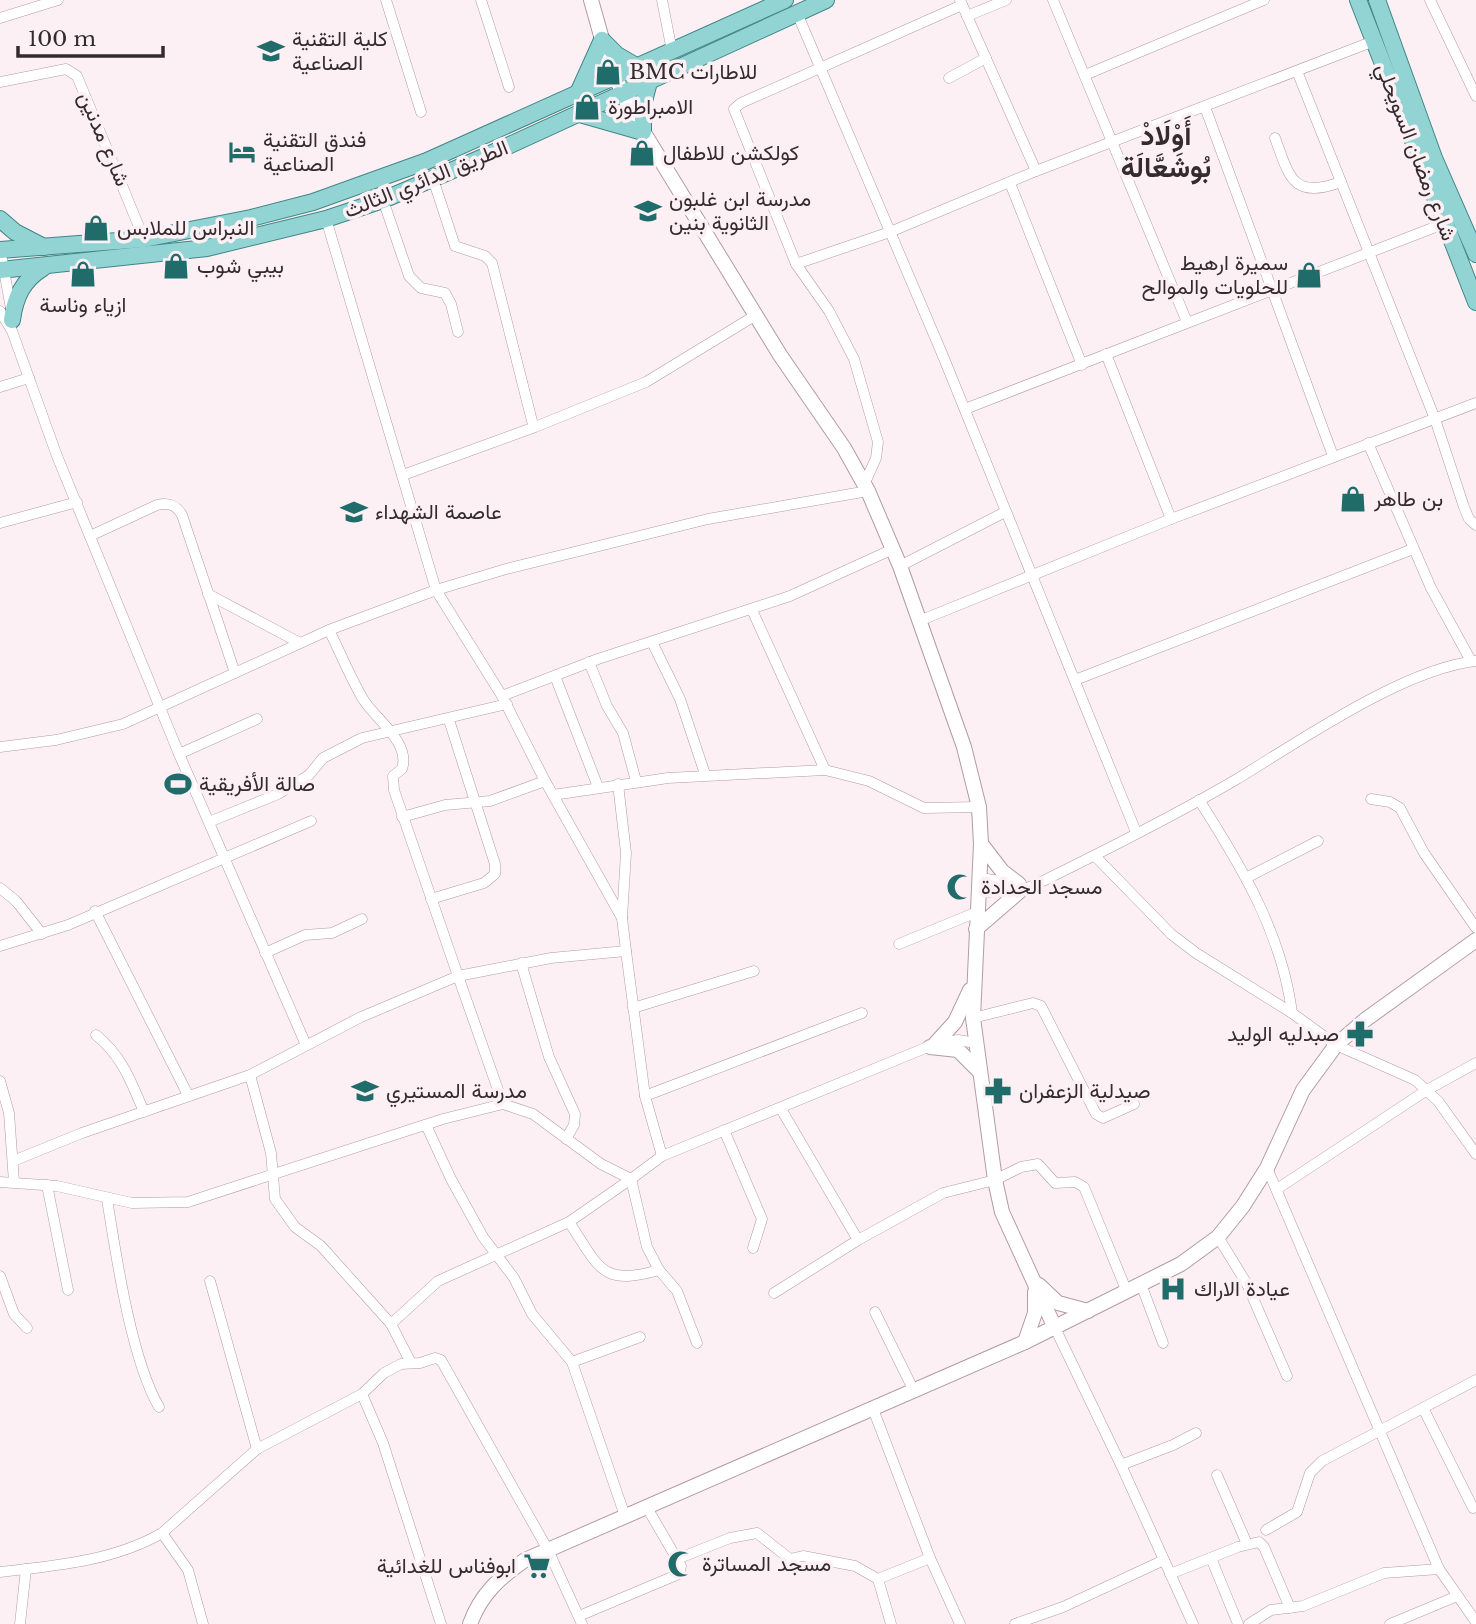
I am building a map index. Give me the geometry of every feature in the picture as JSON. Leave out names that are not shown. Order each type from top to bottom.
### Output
[{"type":"main road","name":"الطريق الدائري الثالث","points":[[0,249],[47,248],[144,239],[251,218],[351,190],[427,161],[785,0]]},
{"type":"main road","name":"الطريق الدائري الثالث","points":[[2,270],[207,247],[326,219],[383,200],[433,179],[826,0]]},
{"type":"main road","name":"شارع رمضان السويحلي","points":[[1358,0],[1443,224],[1476,302]]},
{"type":"main road","name":"شارع رمضان السويحلي","points":[[1377,0],[1434,158],[1476,254]]},
{"type":"main road","points":[[579,92],[602,40],[617,55],[636,66]]},
{"type":"main road","points":[[580,114],[643,132],[643,105],[649,82]]},
{"type":"main road","points":[[0,219],[15,232],[47,248]]},
{"type":"main road","points":[[6,320],[23,284],[45,267]]},
{"type":"street","points":[[0,18],[58,0]]},
{"type":"street","points":[[386,0],[421,112]]},
{"type":"street","points":[[481,0],[509,87]]},
{"type":"street","points":[[591,0],[614,76],[643,132],[756,315],[844,448],[866,488],[900,566],[964,747],[979,807],[980,885],[972,982],[973,1018],[995,1180],[1002,1212],[1193,1624]]},
{"type":"street","points":[[662,0],[672,51]]},
{"type":"street","points":[[967,16],[1006,0]]},
{"type":"street","points":[[1053,0],[1187,322]]},
{"type":"street","points":[[1085,75],[1264,0]]},
{"type":"street","points":[[1430,0],[1476,96]]},
{"type":"street","points":[[866,488],[878,449],[867,401],[839,328],[796,264],[734,113],[741,103],[823,68],[961,2],[1036,171]]},
{"type":"street","points":[[797,13],[823,68],[965,408],[1136,832]]},
{"type":"street","points":[[796,264],[890,232],[1036,171],[1374,41]]},
{"type":"street","points":[[949,78],[986,58]]},
{"type":"street","name":"شارع مدنين","points":[[0,82],[66,69],[77,76],[144,239]]},
{"type":"street","points":[[1297,71],[1435,419],[1464,507],[1476,525]]},
{"type":"street","points":[[1205,107],[1333,456]]},
{"type":"street","points":[[1275,138],[1290,179],[1299,186],[1316,191],[1341,182]]},
{"type":"street","points":[[433,179],[455,246],[485,256],[492,263],[532,421]]},
{"type":"street","points":[[1010,183],[1082,365]]},
{"type":"street","points":[[383,200],[409,276],[421,288],[444,293],[451,304],[458,332]]},
{"type":"street","points":[[326,219],[436,590],[505,700],[553,795],[622,918]]},
{"type":"street","points":[[965,408],[1443,224]]},
{"type":"street","points":[[0,249],[6,320],[179,754],[306,1045]]},
{"type":"street","points":[[403,475],[535,427],[646,382],[756,315]]},
{"type":"street","points":[[1106,354],[1171,519]]},
{"type":"street","points":[[0,387],[29,378]]},
{"type":"street","points":[[919,621],[1171,519],[1476,403]]},
{"type":"street","points":[[980,885],[1019,887],[1036,884],[1095,856],[1199,800],[1371,700],[1419,678],[1473,661],[1413,549],[1368,443]]},
{"type":"street","points":[[0,747],[108,729],[329,630],[436,590],[708,519],[866,488]]},
{"type":"street","points":[[0,523],[77,502]]},
{"type":"street","points":[[90,536],[157,505],[164,503],[175,506],[182,515],[235,673]]},
{"type":"street","points":[[900,566],[1005,512]]},
{"type":"street","points":[[209,822],[278,794],[309,775],[324,758],[362,737],[389,729],[449,720],[505,700],[589,662],[806,590],[893,549]]},
{"type":"street","points":[[1075,680],[1413,549]]},
{"type":"street","points":[[208,594],[300,643]]},
{"type":"street","points":[[752,610],[825,770]]},
{"type":"street","points":[[329,630],[363,700],[389,729],[404,765],[394,773],[393,780],[402,817],[503,1104]]},
{"type":"street","points":[[653,642],[680,699],[705,774]]},
{"type":"street","points":[[589,662],[607,706],[623,733],[636,781]]},
{"type":"street","points":[[555,676],[598,787]]},
{"type":"street","points":[[179,754],[257,719]]},
{"type":"street","points":[[431,899],[484,884],[495,874],[495,864],[478,803],[449,720]]},
{"type":"street","points":[[553,795],[636,781],[705,774],[825,770],[869,781],[923,808],[979,807]]},
{"type":"street","points":[[402,817],[445,806],[478,803],[545,780]]},
{"type":"street","points":[[618,784],[626,853],[622,918],[645,1096],[662,1156]]},
{"type":"street","points":[[1371,799],[1390,802],[1400,808],[1424,853],[1476,928]]},
{"type":"street","points":[[1199,800],[1246,878],[1279,951],[1292,1013]]},
{"type":"street","points":[[0,946],[42,934],[311,821]]},
{"type":"street","points":[[1246,878],[1318,841]]},
{"type":"street","points":[[981,844],[1002,871],[1019,887]]},
{"type":"street","points":[[1095,856],[1179,940],[1292,1013],[1336,1045],[1400,1073],[1427,1090],[1476,1153]]},
{"type":"street","points":[[976,929],[1019,887]]},
{"type":"street","points":[[0,888],[16,901],[42,934]]},
{"type":"street","points":[[95,911],[188,1096]]},
{"type":"street","points":[[899,944],[977,912]]},
{"type":"street","points":[[265,953],[305,935],[332,933],[362,919]]},
{"type":"street","points":[[470,1624],[482,1598],[497,1579],[525,1560],[1025,1342],[1171,1270],[1218,1237],[1243,1206],[1267,1168],[1303,1090],[1336,1045],[1375,1012],[1476,940]]},
{"type":"street","points":[[13,1161],[250,1075],[361,1017],[458,976],[521,963],[626,951]]},
{"type":"street","points":[[521,963],[549,1057],[572,1101],[574,1125],[566,1139]]},
{"type":"street","points":[[633,1008],[754,971]]},
{"type":"street","points":[[932,1045],[955,1022],[972,982]]},
{"type":"street","points":[[973,1018],[1033,1003],[1041,1006],[1096,1114],[1103,1118],[1135,1104]]},
{"type":"street","points":[[645,1096],[862,1013]]},
{"type":"street","points":[[96,1035],[113,1049],[125,1066],[144,1112]]},
{"type":"street","points":[[391,1324],[438,1281],[569,1222],[662,1156],[932,1045],[958,1040],[976,1043]]},
{"type":"street","points":[[932,1045],[958,1050],[982,1074]]},
{"type":"street","points":[[1278,1189],[1427,1090],[1476,1063]]},
{"type":"street","points":[[250,1075],[266,1129],[273,1173],[272,1191],[284,1214],[321,1246],[391,1324],[411,1363]]},
{"type":"street","points":[[0,1081],[9,1114],[14,1182]]},
{"type":"street","points":[[0,1182],[47,1185],[107,1199],[149,1205],[188,1202],[426,1125],[503,1104],[533,1114],[601,1164],[631,1179]]},
{"type":"street","points":[[781,1109],[858,1240]]},
{"type":"street","points":[[426,1125],[451,1179],[494,1255],[514,1278],[532,1314],[572,1362],[625,1516]]},
{"type":"street","points":[[724,1130],[762,1220],[753,1248]]},
{"type":"street","points":[[774,1293],[858,1240],[943,1193],[995,1180],[1021,1167],[1038,1164],[1055,1183],[1081,1184],[1097,1214],[1127,1292]]},
{"type":"street","points":[[1267,1168],[1438,1569],[1473,1620]]},
{"type":"street","points":[[631,1179],[647,1247],[659,1270],[677,1291],[697,1343]]},
{"type":"street","points":[[47,1185],[68,1290]]},
{"type":"street","points":[[107,1199],[136,1342],[146,1380],[159,1407]]},
{"type":"street","points":[[569,1222],[596,1262],[612,1275],[624,1278],[659,1270]]},
{"type":"street","points":[[1218,1237],[1247,1284],[1287,1376]]},
{"type":"street","points":[[0,1276],[14,1314],[27,1328]]},
{"type":"street","points":[[1032,1279],[1058,1303],[1088,1311]]},
{"type":"street","points":[[1025,1342],[1035,1313],[1032,1279]]},
{"type":"street","points":[[210,1281],[257,1449]]},
{"type":"street","points":[[1141,1284],[1163,1343]]},
{"type":"street","points":[[875,1312],[914,1391]]},
{"type":"street","points":[[572,1362],[640,1337]]},
{"type":"street","points":[[0,1572],[88,1559],[145,1542],[162,1533],[257,1449],[362,1394],[392,1368],[435,1358],[441,1360],[548,1550],[581,1620],[679,1574],[681,1566],[646,1506]]},
{"type":"street","points":[[1266,1530],[1297,1512],[1310,1473],[1322,1461],[1476,1380]]},
{"type":"street","points":[[362,1394],[383,1443],[441,1624]]},
{"type":"street","points":[[1423,1408],[1473,1508]]},
{"type":"street","points":[[873,1409],[930,1558],[960,1624]]},
{"type":"street","points":[[1121,1465],[1196,1433]]},
{"type":"street","points":[[1217,1475],[1247,1544]]},
{"type":"street","points":[[162,1533],[188,1570],[203,1624]]},
{"type":"street","points":[[677,1559],[730,1538],[757,1533],[790,1559],[803,1556],[855,1566],[878,1579],[891,1624]]},
{"type":"street","points":[[1170,1574],[1247,1544],[1259,1542],[1264,1547],[1290,1608]]},
{"type":"street","points":[[878,1579],[930,1558]]},
{"type":"street","points":[[1211,1558],[1238,1624]]},
{"type":"street","points":[[1015,1624],[1164,1560]]},
{"type":"street","points":[[20,1624],[26,1569]]},
{"type":"street","points":[[1249,1624],[1271,1610],[1315,1602],[1384,1573],[1438,1569]]},
{"type":"street","points":[[1390,1624],[1455,1597]]},
{"type":"place","name":"كلية التقنية الصناعية","points":[[271,51]]},
{"type":"place","name":"BMC للاطارات","points":[[608,72]]},
{"type":"place","name":"الامبراطورة","points":[[587,107]]},
{"type":"place","name":"فندق التقنية الصناعية","points":[[242,152]]},
{"type":"place","name":"كولكشن للاطفال","points":[[642,153]]},
{"type":"place","name":"مدرسة ابن غلبون الثانوية بنين","points":[[648,211]]},
{"type":"place","name":"النبراس للملابس","points":[[96,228]]},
{"type":"place","name":"بيبي شوب","points":[[176,266]]},
{"type":"place","name":"ازياء وناسة","points":[[83,274]]},
{"type":"place","name":"سميرة ارهيط للحلويات والموالح","points":[[1309,275]]},
{"type":"place","name":"بن طاهر","points":[[1353,499]]},
{"type":"place","name":"عاصمة الشهداء","points":[[354,512]]},
{"type":"place","name":"صالة الأفريقية","points":[[178,784]]},
{"type":"place","name":"مسجد الحدادة","points":[[960,887]]},
{"type":"place","name":"صبدليه الوليد","points":[[1360,1034]]},
{"type":"place","name":"مدرسة المستيري","points":[[365,1091]]},
{"type":"place","name":"صيدلية الزعفران","points":[[998,1091]]},
{"type":"place","name":"عيادة الاراك","points":[[1173,1289]]},
{"type":"place","name":"مسجد المساترة","points":[[681,1564]]},
{"type":"place","name":"ابوفناس للغدائية","points":[[537,1566]]},
{"type":"district","name":"أَوْلَادْ بُوشَعَّالَة","points":[[1166,151]]}]
